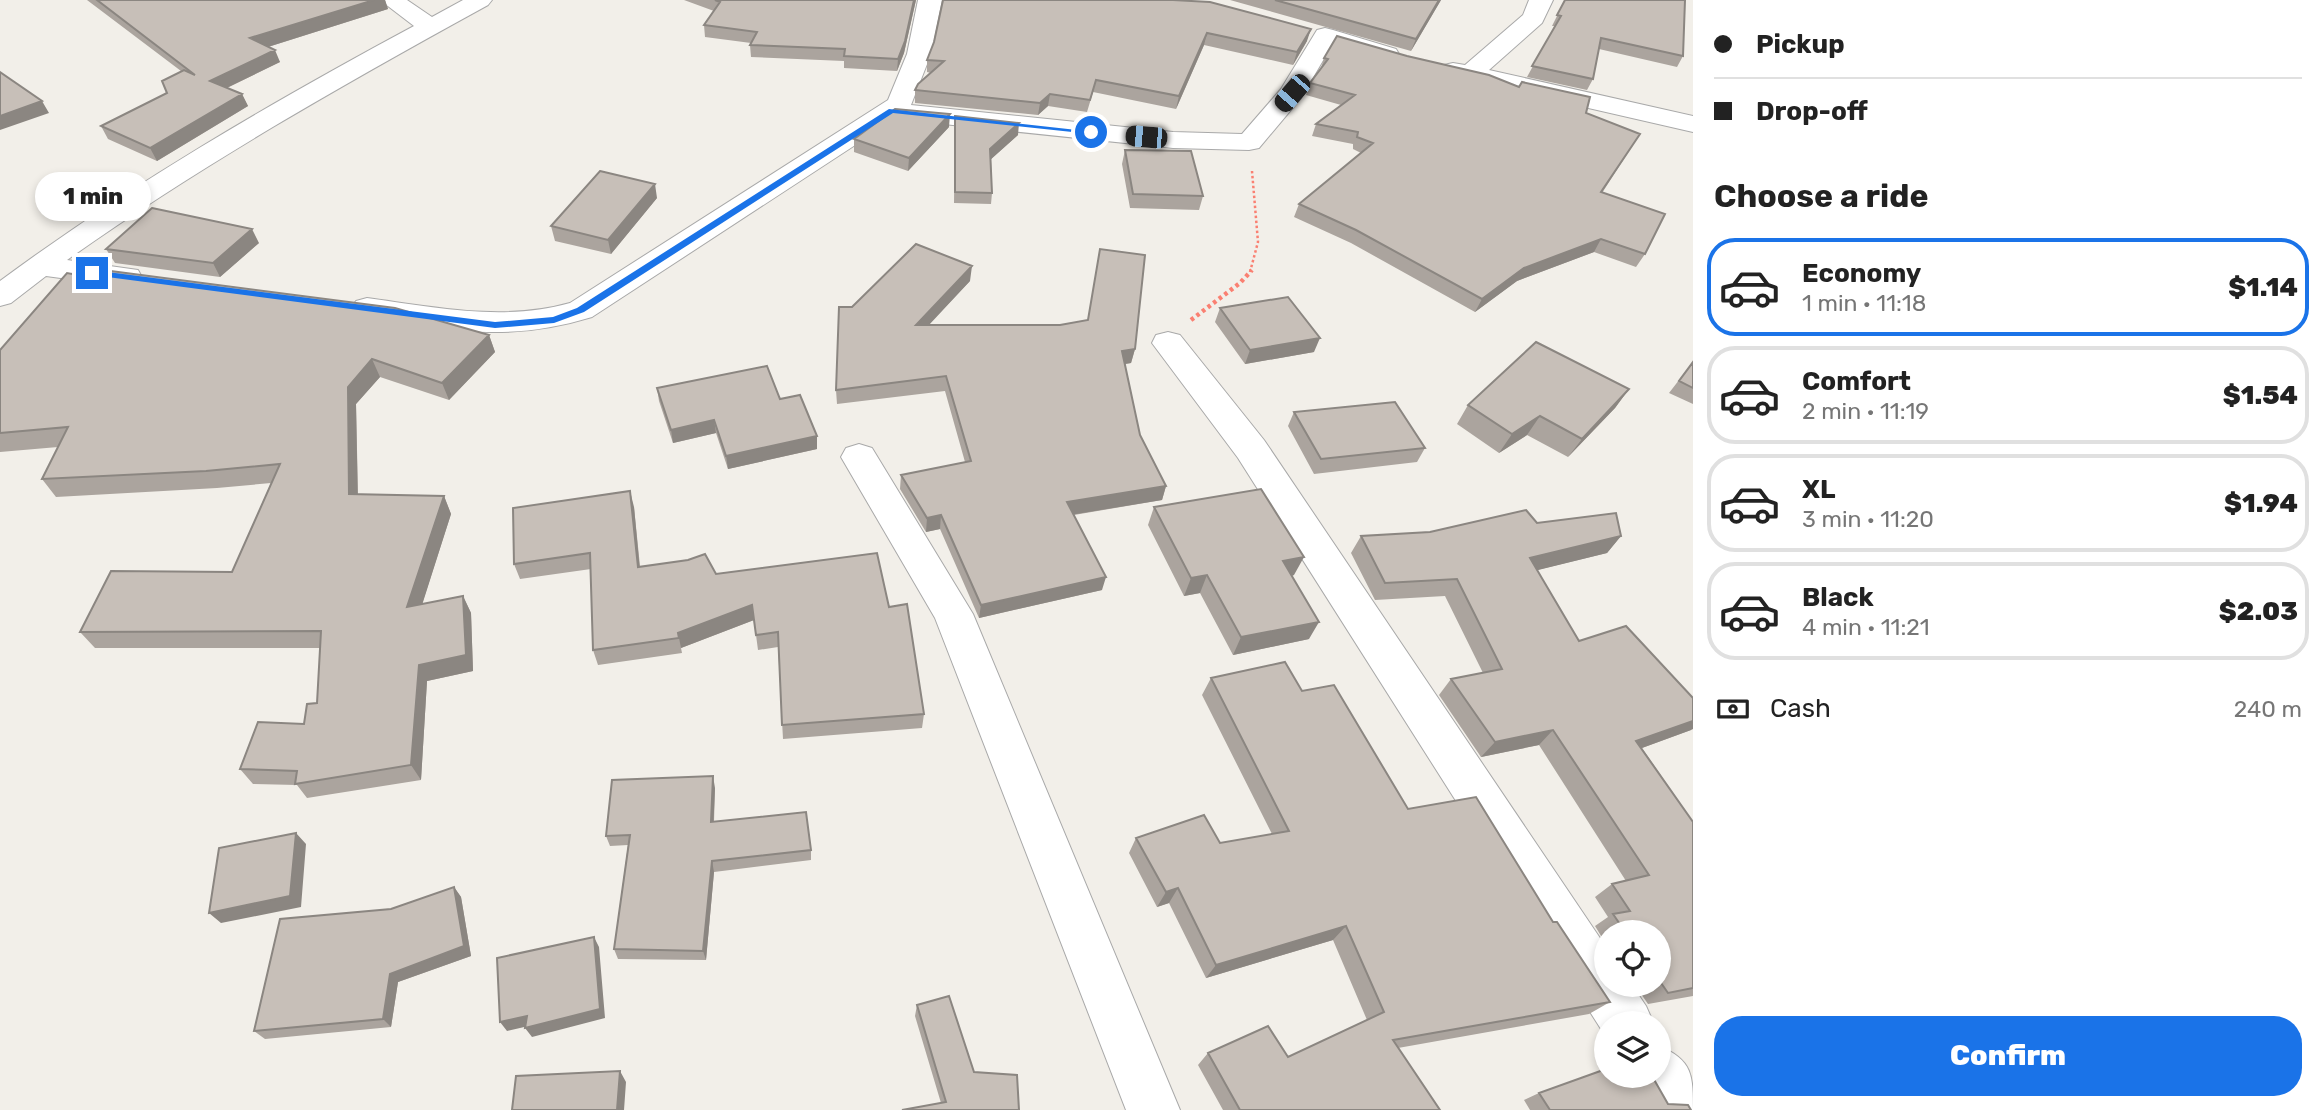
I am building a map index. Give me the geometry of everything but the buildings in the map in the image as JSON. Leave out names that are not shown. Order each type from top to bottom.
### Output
[{"type":"street","points":[[392,0],[431,27]]},
{"type":"street","points":[[3,287],[219,149],[480,0]]},
{"type":"street","points":[[343,305],[495,325],[554,320],[581,310],[898,105],[908,85],[922,42],[930,0]]},
{"type":"street","points":[[1471,74],[1534,18],[1541,0]]},
{"type":"street","points":[[891,111],[1173,140],[1249,142],[1292,93],[1313,31],[1423,63],[1693,124]]},
{"type":"street","points":[[39,266],[149,280]]},
{"type":"street","points":[[1168,343],[1251,449],[1619,1011]]},
{"type":"street","points":[[859,457],[953,614],[1153,1110]]},
{"type":"street","points":[[1670,1088],[1684,1110]]},
{"type":"path","points":[[1168,343],[1204,306],[1249,275],[1260,239],[1249,142]]},
{"type":"route","points":[[92,273],[495,325],[554,320],[581,310],[891,111],[1091,132]]}]
